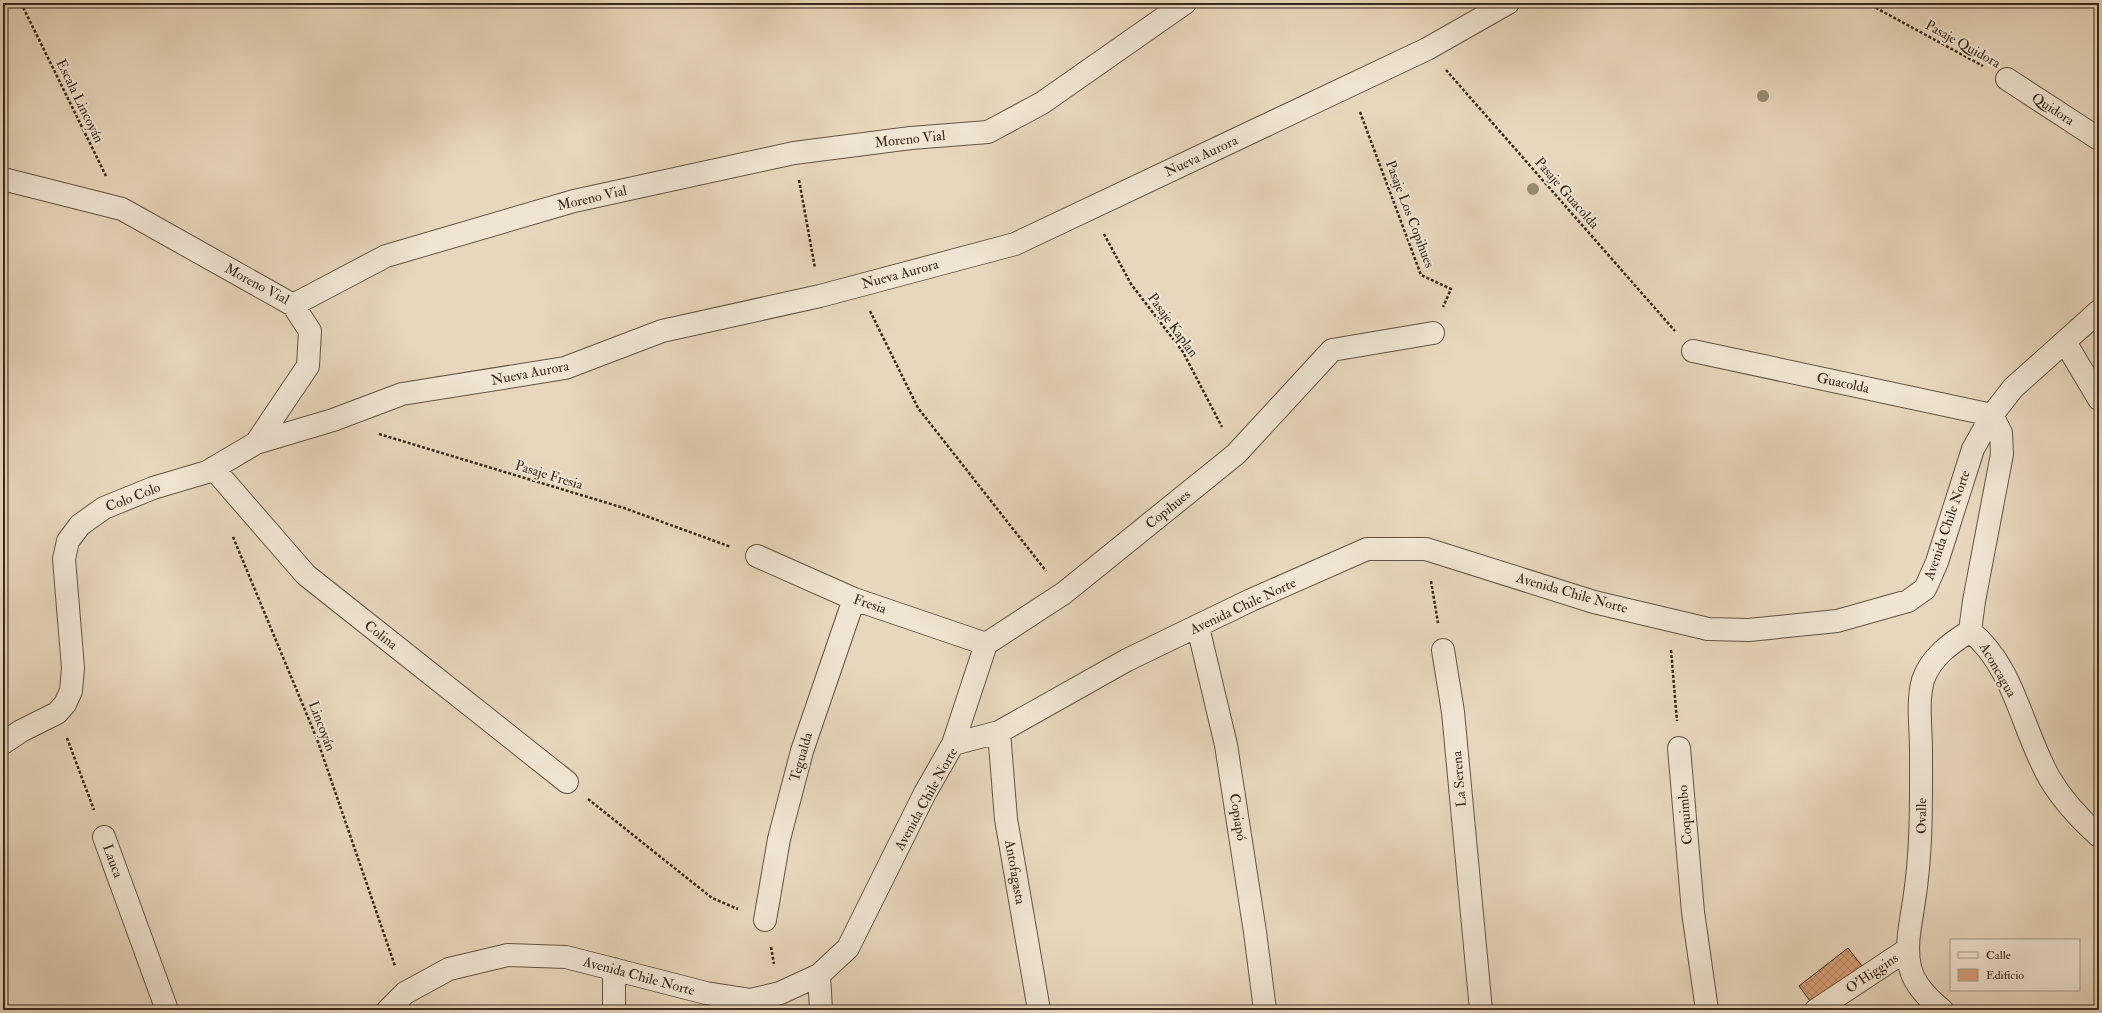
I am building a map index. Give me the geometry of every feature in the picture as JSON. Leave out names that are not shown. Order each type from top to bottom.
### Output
[{"type":"street","name":"Moreno Vial","points":[[3,179],[122,208],[293,305],[386,256],[574,201],[794,153],[911,138],[988,132],[1042,103],[1185,3]]},
{"type":"street","name":"Nueva Aurora","points":[[256,443],[333,420],[402,394],[565,368],[662,331],[820,296],[1015,244],[1427,49],[1508,3]]},
{"type":"street","name":"Quidora","points":[[2007,79],[2099,139]]},
{"type":"street","name":"Colo Colo","points":[[3,744],[21,732],[57,713],[65,704],[71,691],[73,668],[64,559],[68,541],[80,526],[104,508],[154,488],[206,472],[256,443],[308,366],[310,331],[293,305]]},
{"type":"street","name":"Avenida Chile Norte","points":[[388,1010],[405,993],[449,969],[508,955],[566,957],[706,994],[751,1000],[780,993],[819,976],[848,948],[925,793],[953,744],[999,732],[1127,660],[1198,627],[1251,600],[1367,549],[1426,549],[1594,602],[1708,629],[1749,630],[1837,621],[1908,601],[1924,589],[1937,562],[1973,449],[1992,415],[2013,388],[2099,311]]},
{"type":"street","name":"Copihues","points":[[986,644],[1064,593],[1236,454],[1332,350],[1433,333]]},
{"type":"street","points":[[2065,342],[2099,399]]},
{"type":"street","name":"Guacolda","points":[[1693,351],[1992,415]]},
{"type":"street","name":"Aconcagua","points":[[1992,415],[2001,433],[2002,454],[1974,601],[1970,631],[1986,643],[2006,678],[2050,779],[2073,812],[2099,836]]},
{"type":"street","name":"Colina","points":[[213,468],[306,575],[568,782]]},
{"type":"street","name":"Fresia","points":[[757,556],[854,599],[986,644]]},
{"type":"street","name":"Tegualda","points":[[765,920],[779,839],[802,751],[854,599]]},
{"type":"street","name":"Copiapó","points":[[1198,627],[1226,745],[1255,932],[1265,1010]]},
{"type":"street","name":"Ovalle","points":[[1942,1010],[1925,994],[1915,980],[1910,967],[1908,949],[1920,847],[1920,707],[1923,680],[1933,661],[1950,644],[1970,631]]},
{"type":"street","points":[[953,744],[986,644]]},
{"type":"street","name":"La Serena","points":[[1443,650],[1453,712],[1481,1010]]},
{"type":"street","name":"Antofagasta","points":[[999,732],[1006,819],[1039,1010]]},
{"type":"street","name":"Coquimbo","points":[[1679,748],[1693,912],[1707,1010]]},
{"type":"street","name":"Lauca","points":[[104,837],[167,1010]]},
{"type":"street","name":"O'Higgins","points":[[1816,1010],[1908,949]]},
{"type":"street","points":[[614,969],[614,1010]]},
{"type":"street","points":[[819,976],[821,1010]]},
{"type":"path","name":"Escala Lincoyán","points":[[21,3],[122,208]]},
{"type":"path","name":"Pasaje Quidora","points":[[1867,3],[2007,79]]},
{"type":"path","name":"Pasaje Guacolda","points":[[1427,49],[1693,351]]},
{"type":"path","name":"Pasaje Los Copihues","points":[[1350,85],[1421,275],[1451,289],[1433,333]]},
{"type":"path","points":[[794,153],[820,296]]},
{"type":"path","name":"Pasaje Kaplan","points":[[1091,209],[1131,284],[1182,352],[1236,454]]},
{"type":"path","points":[[858,285],[918,408],[1064,593]]},
{"type":"path","name":"Pasaje Fresia","points":[[378,434],[624,508],[757,556]]},
{"type":"path","name":"Lincoyán","points":[[230,530],[317,739],[405,993]]},
{"type":"path","points":[[1426,549],[1443,650]]},
{"type":"path","points":[[1669,620],[1679,748]]},
{"type":"path","name":"Lauca","points":[[57,713],[104,837]]},
{"type":"path","points":[[568,782],[712,898],[765,920],[780,993]]},
{"type":"building","points":[[1848,948],[1862,966],[1813,1005],[1799,986]]}]
